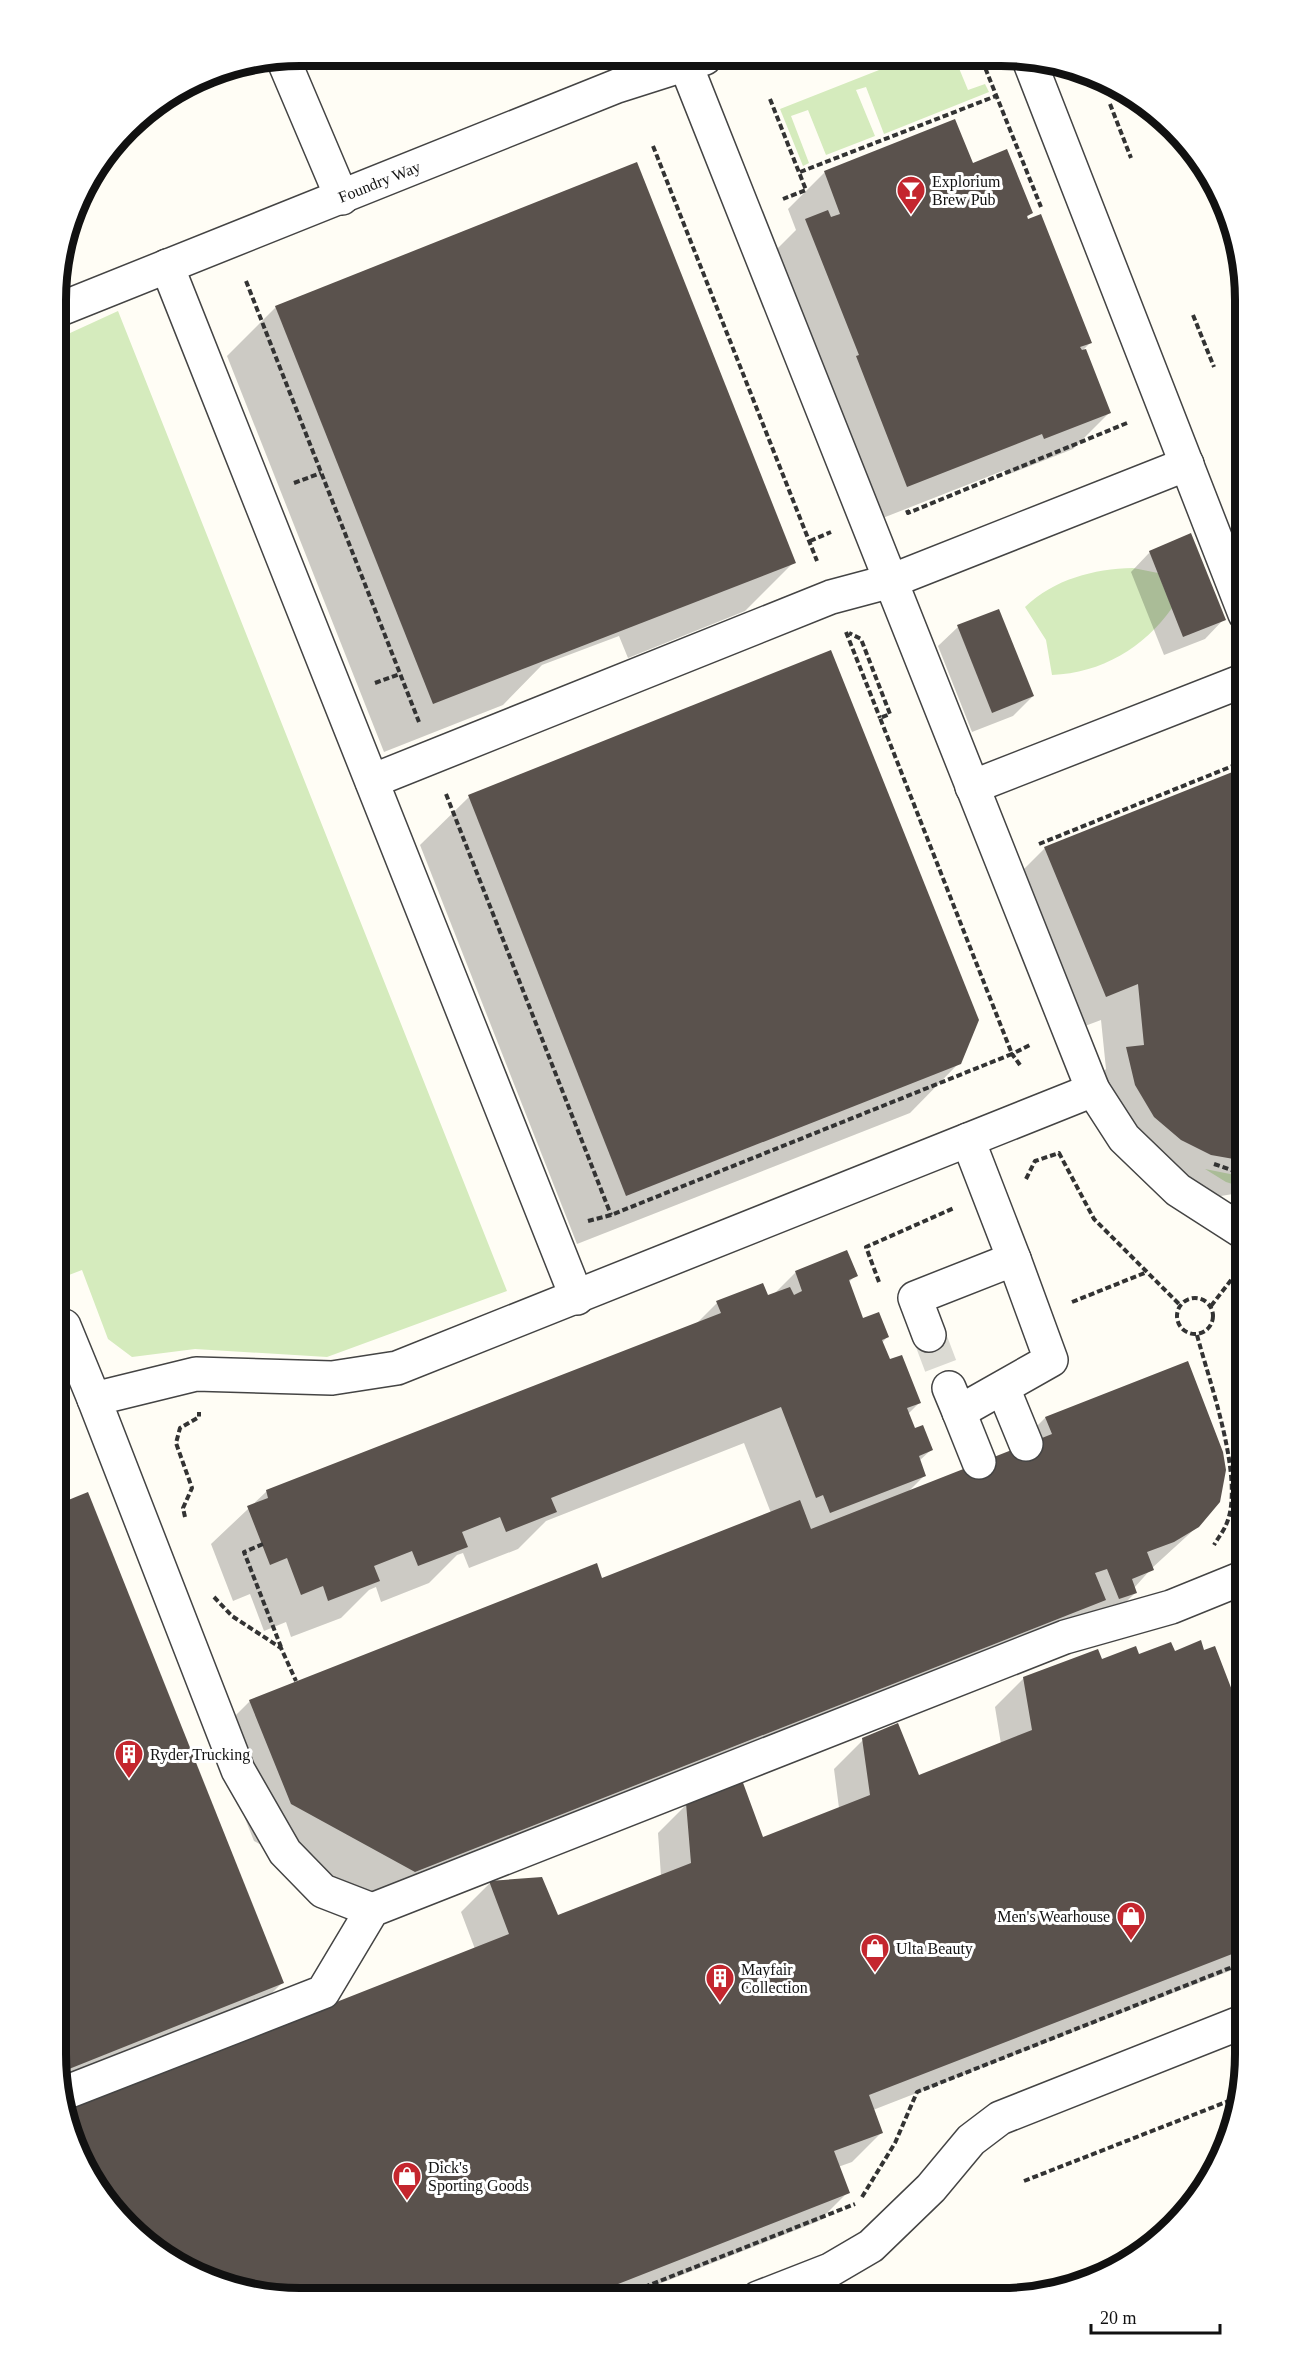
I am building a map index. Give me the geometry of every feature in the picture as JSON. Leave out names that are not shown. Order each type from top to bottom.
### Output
[{"type":"street","name":"Foundry Way","points":[[66,306],[342,198],[616,86],[674,66]]},
{"type":"street","points":[[693,66],[891,581],[1093,1090],[1124,1138],[1178,1190],[1235,1227]]},
{"type":"street","points":[[286,67],[342,198]]},
{"type":"street","points":[[1042,69],[1235,588]]},
{"type":"street","points":[[167,266],[577,1298]]},
{"type":"street","points":[[372,781],[831,597],[891,581],[1187,464]]},
{"type":"street","points":[[972,787],[1235,684]]},
{"type":"street","points":[[94,1399],[196,1374],[332,1378],[397,1368],[1093,1090]]},
{"type":"street","points":[[968,1140],[1051,1360],[1003,1388],[954,1400],[979,1462]]},
{"type":"street","points":[[929,1335],[915,1298],[1014,1259]]},
{"type":"street","points":[[66,1331],[238,1770],[285,1852],[300,1868],[323,1891],[372,1910]]},
{"type":"street","points":[[1003,1388],[1026,1444]]},
{"type":"street","points":[[69,2091],[323,1992],[372,1910],[1065,1637],[1171,1607],[1235,1581]]},
{"type":"street","points":[[811,2288],[830,2270],[871,2246],[931,2188],[971,2140],[1000,2118],[1235,2025]]},
{"type":"path","points":[[984,66],[1044,216]]},
{"type":"path","points":[[800,172],[996,96]]},
{"type":"path","points":[[770,99],[806,190],[783,199]]},
{"type":"path","points":[[1110,104],[1131,158]]},
{"type":"path","points":[[653,146],[1012,1054],[1020,1065]]},
{"type":"path","points":[[1193,315],[1214,367]]},
{"type":"path","points":[[908,513],[1128,424],[1123,413]]},
{"type":"path","points":[[810,541],[841,528]]},
{"type":"path","points":[[845,632],[861,639],[890,714],[880,718]]},
{"type":"path","points":[[1043,855],[1039,844],[1235,765]]},
{"type":"path","points":[[551,1233],[611,1215],[1030,1045]]},
{"type":"path","points":[[1017,1183],[1026,1180],[1035,1161],[1059,1153],[1094,1219],[1180,1305]]},
{"type":"path","points":[[1209,1162],[1235,1171]]},
{"type":"path","points":[[1035,1317],[1147,1272]]},
{"type":"path","points":[[1211,1306],[1201,1298],[1189,1298],[1180,1305],[1176,1317],[1181,1328],[1197,1335],[1203,1333],[1212,1324],[1211,1306],[1235,1275]]},
{"type":"path","points":[[1197,1335],[1230,1462],[1232,1494],[1227,1524],[1214,1545]]},
{"type":"path","points":[[185,1520],[183,1508],[192,1488],[176,1443],[180,1428],[199,1417],[198,1402]]},
{"type":"path","points":[[263,1545],[244,1551],[296,1681]]},
{"type":"path","points":[[212,1594],[232,1616],[281,1648]]},
{"type":"path","points":[[1024,2181],[1231,2100]]},
{"type":"green space","points":[[889,66],[958,66],[968,90],[985,84],[989,92],[884,134],[866,87],[856,90],[875,136],[826,155],[808,110],[791,116],[809,163],[803,166],[780,109]]},
{"type":"green space","points":[[118,311],[507,1291],[327,1357],[195,1349],[132,1357],[108,1339],[82,1270],[66,1276],[66,335]]},
{"type":"green space","points":[[1133,568],[1158,573],[1172,608],[1148,635],[1120,656],[1087,669],[1052,675],[1046,640],[1025,607],[1049,589],[1075,577],[1089,573]]},
{"type":"green space","points":[[1205,1169],[1235,1175],[1235,1185]]},
{"type":"building","points":[[955,119],[973,163],[1007,149],[1033,213],[1027,216],[1028,219],[1041,214],[1092,343],[1080,347],[1082,350],[1086,349],[1111,413],[1044,439],[1042,434],[907,487],[856,356],[859,355],[805,219],[828,210],[831,217],[840,214],[824,171]]},
{"type":"building","points":[[637,162],[796,563],[433,704],[275,306]]},
{"type":"building","points":[[1191,533],[1226,620],[1183,637],[1149,551]]},
{"type":"building","points":[[999,609],[1034,696],[992,713],[957,625]]},
{"type":"building","points":[[831,650],[979,1020],[961,1064],[626,1196],[468,795]]},
{"type":"building","points":[[1235,771],[1235,1159],[1211,1155],[1181,1140],[1154,1117],[1135,1085],[1126,1047],[1144,1045],[1138,984],[1106,997],[1044,847]]},
{"type":"building","points":[[847,1250],[858,1276],[849,1280],[863,1318],[879,1312],[889,1337],[882,1340],[890,1359],[902,1355],[921,1403],[907,1408],[915,1428],[923,1425],[933,1450],[919,1456],[926,1476],[830,1513],[823,1495],[816,1498],[781,1407],[551,1498],[557,1512],[506,1532],[500,1517],[462,1532],[468,1547],[418,1566],[412,1551],[374,1566],[380,1581],[328,1601],[323,1586],[301,1595],[287,1558],[270,1565],[247,1506],[268,1498],[266,1490],[721,1313],[716,1301],[763,1283],[768,1295],[790,1287],[794,1295],[802,1291],[795,1271]]},
{"type":"building","points":[[1188,1361],[1223,1452],[1226,1470],[1220,1502],[1199,1527],[1174,1542],[1147,1552],[1154,1570],[1132,1579],[1137,1593],[1119,1599],[1107,1569],[1095,1573],[1106,1600],[415,1872],[291,1804],[249,1700],[597,1563],[602,1578],[800,1500],[811,1529],[1052,1434],[1045,1417]]},
{"type":"building","name":"Ryder Trucking","points":[[88,1492],[284,1983],[67,2070],[66,2054],[66,1501]]},
{"type":"building","name":"Mayfair Collection","points":[[1201,1640],[1204,1650],[1215,1646],[1235,1698],[1235,1953],[869,2095],[883,2133],[834,2151],[850,2193],[608,2288],[300,2288],[254,2284],[225,2276],[196,2264],[170,2249],[134,2220],[114,2197],[90,2158],[72,2106],[509,1934],[489,1881],[542,1877],[558,1915],[691,1863],[686,1803],[742,1780],[763,1837],[870,1795],[862,1738],[898,1723],[919,1775],[1032,1730],[1023,1677],[1098,1649],[1102,1659],[1136,1646],[1139,1654],[1171,1642],[1175,1651]]},
{"type":"tunnel","points":[[929,1335],[949,1388]]},
{"type":"place","name":"Explorium Brew Pub","points":[[911,216]]},
{"type":"place","name":"Ryder Trucking","points":[[129,1780]]},
{"type":"place","name":"Men's Wearhouse","points":[[1131,1942]]},
{"type":"place","name":"Ulta Beauty","points":[[875,1974]]},
{"type":"place","name":"Mayfair Collection","points":[[720,2004]]},
{"type":"place","name":"Dick's Sporting Goods","points":[[407,2202]]}]
